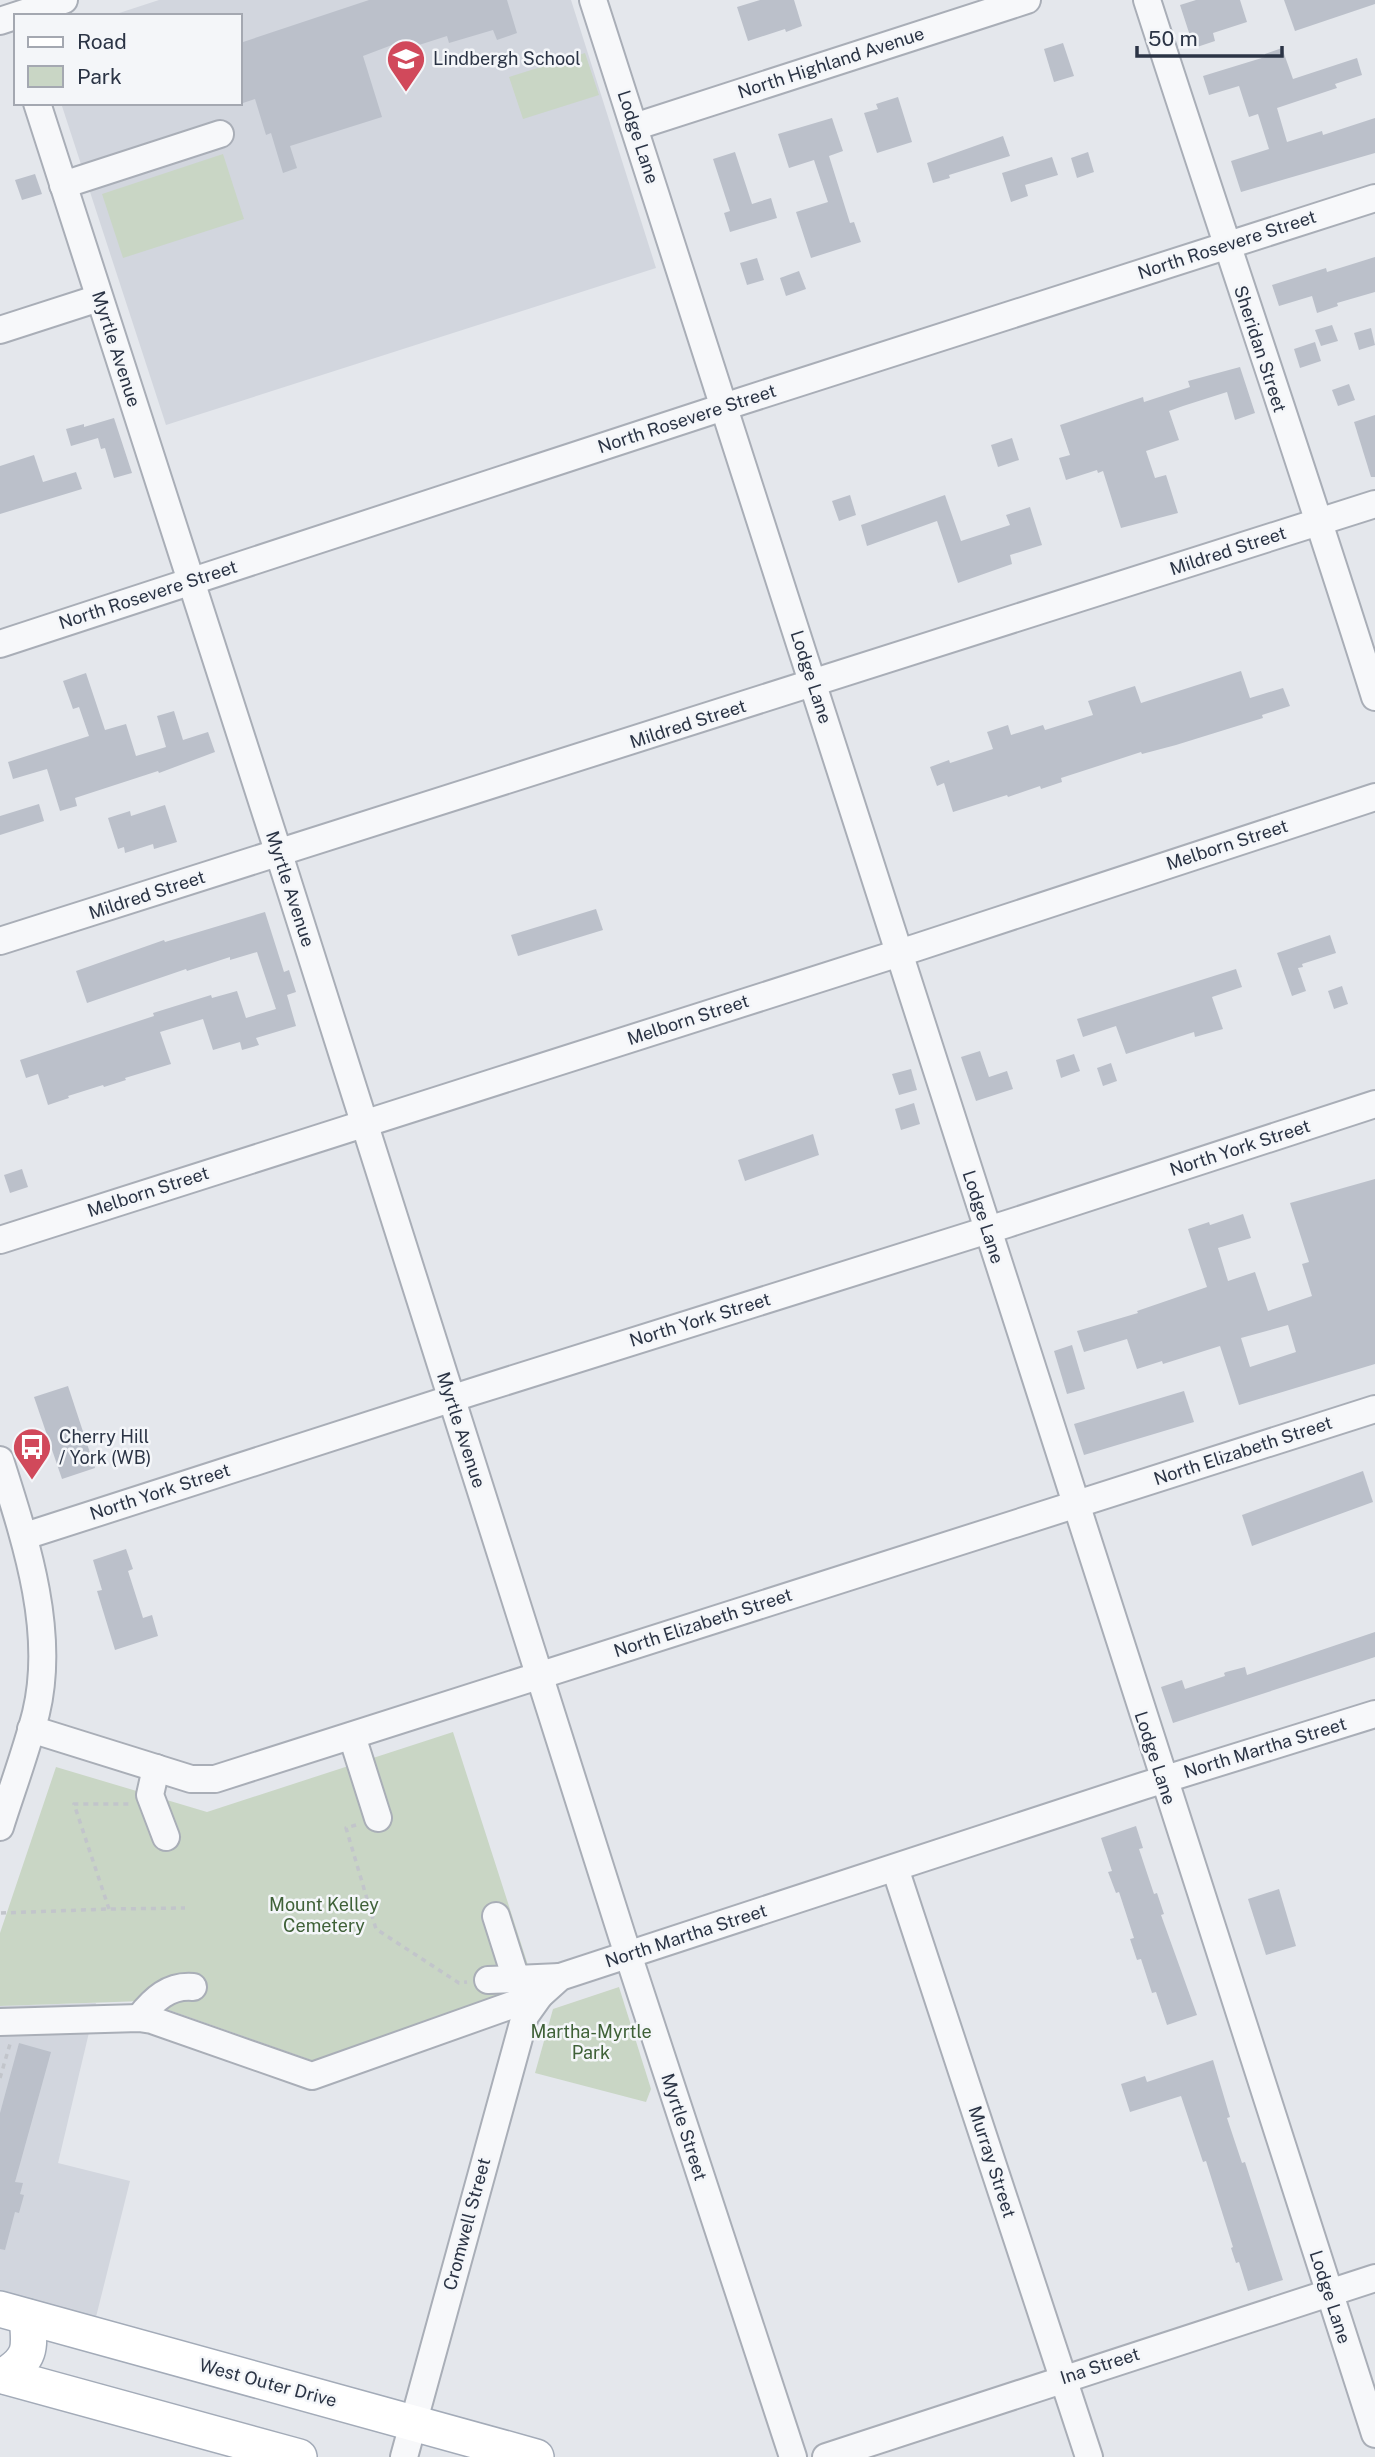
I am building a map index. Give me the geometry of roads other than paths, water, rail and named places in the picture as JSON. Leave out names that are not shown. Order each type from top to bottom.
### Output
[{"type":"main road","name":"West Outer Drive","points":[[14,2313],[536,2457]]},
{"type":"main road","points":[[2,2376],[19,2366],[30,2347],[14,2313]]},
{"type":"main road","points":[[2,2376],[299,2457]]},
{"type":"street","points":[[22,14],[64,0]]},
{"type":"street","name":"Lodge Lane","points":[[593,0],[900,952],[1162,1780],[1375,2434]]},
{"type":"street","name":"North Highland Avenue","points":[[634,127],[1027,0]]},
{"type":"street","name":"Sheridan Street","points":[[1147,0],[1375,697]]},
{"type":"street","name":"Myrtle Avenue","points":[[38,105],[279,853],[539,1676]]},
{"type":"street","points":[[63,184],[220,134]]},
{"type":"street","name":"North Rosevere Street","points":[[0,644],[1375,198]]},
{"type":"street","points":[[0,330],[99,298]]},
{"type":"street","name":"Mildred Street","points":[[0,942],[1375,504]]},
{"type":"street","name":"Melborn Street","points":[[0,1240],[1375,797]]},
{"type":"street","name":"North York Street","points":[[25,1536],[1375,1104]]},
{"type":"street","name":"North Elizabeth Street","points":[[31,1729],[191,1779],[206,1781],[1375,1409]]},
{"type":"street","points":[[0,1460],[8,1511],[25,1536],[35,1582],[41,1641],[36,1711],[0,1827]]},
{"type":"street","name":"Myrtle Street","points":[[539,1676],[793,2457]]},
{"type":"street","name":"North Martha Street","points":[[5,2031],[139,2018],[152,2020],[312,2076],[540,1995],[560,1977],[1162,1780],[1375,1714]]},
{"type":"street","points":[[352,1736],[378,1818]]},
{"type":"street","points":[[156,1768],[150,1795],[166,1837]]},
{"type":"street","name":"Murray Street","points":[[895,1868],[1089,2457]]},
{"type":"street","points":[[496,1916],[516,1979]]},
{"type":"street","points":[[488,1980],[560,1977]]},
{"type":"street","points":[[139,2018],[150,2004],[177,1986],[193,1987]]},
{"type":"street","name":"Cromwell Street","points":[[404,2457],[525,2016],[540,1995]]},
{"type":"street","name":"Ina Street","points":[[826,2457],[1375,2278]]},
{"type":"place","name":"Lindbergh School","points":[[406,93]]},
{"type":"place","name":"Cherry Hill / York (WB)","points":[[32,1481]]},
{"type":"park label","name":"Mount Kelley Cemetery","points":[[324,1916]]},
{"type":"park label","name":"Martha-Myrtle Park","points":[[591,2042]]}]
